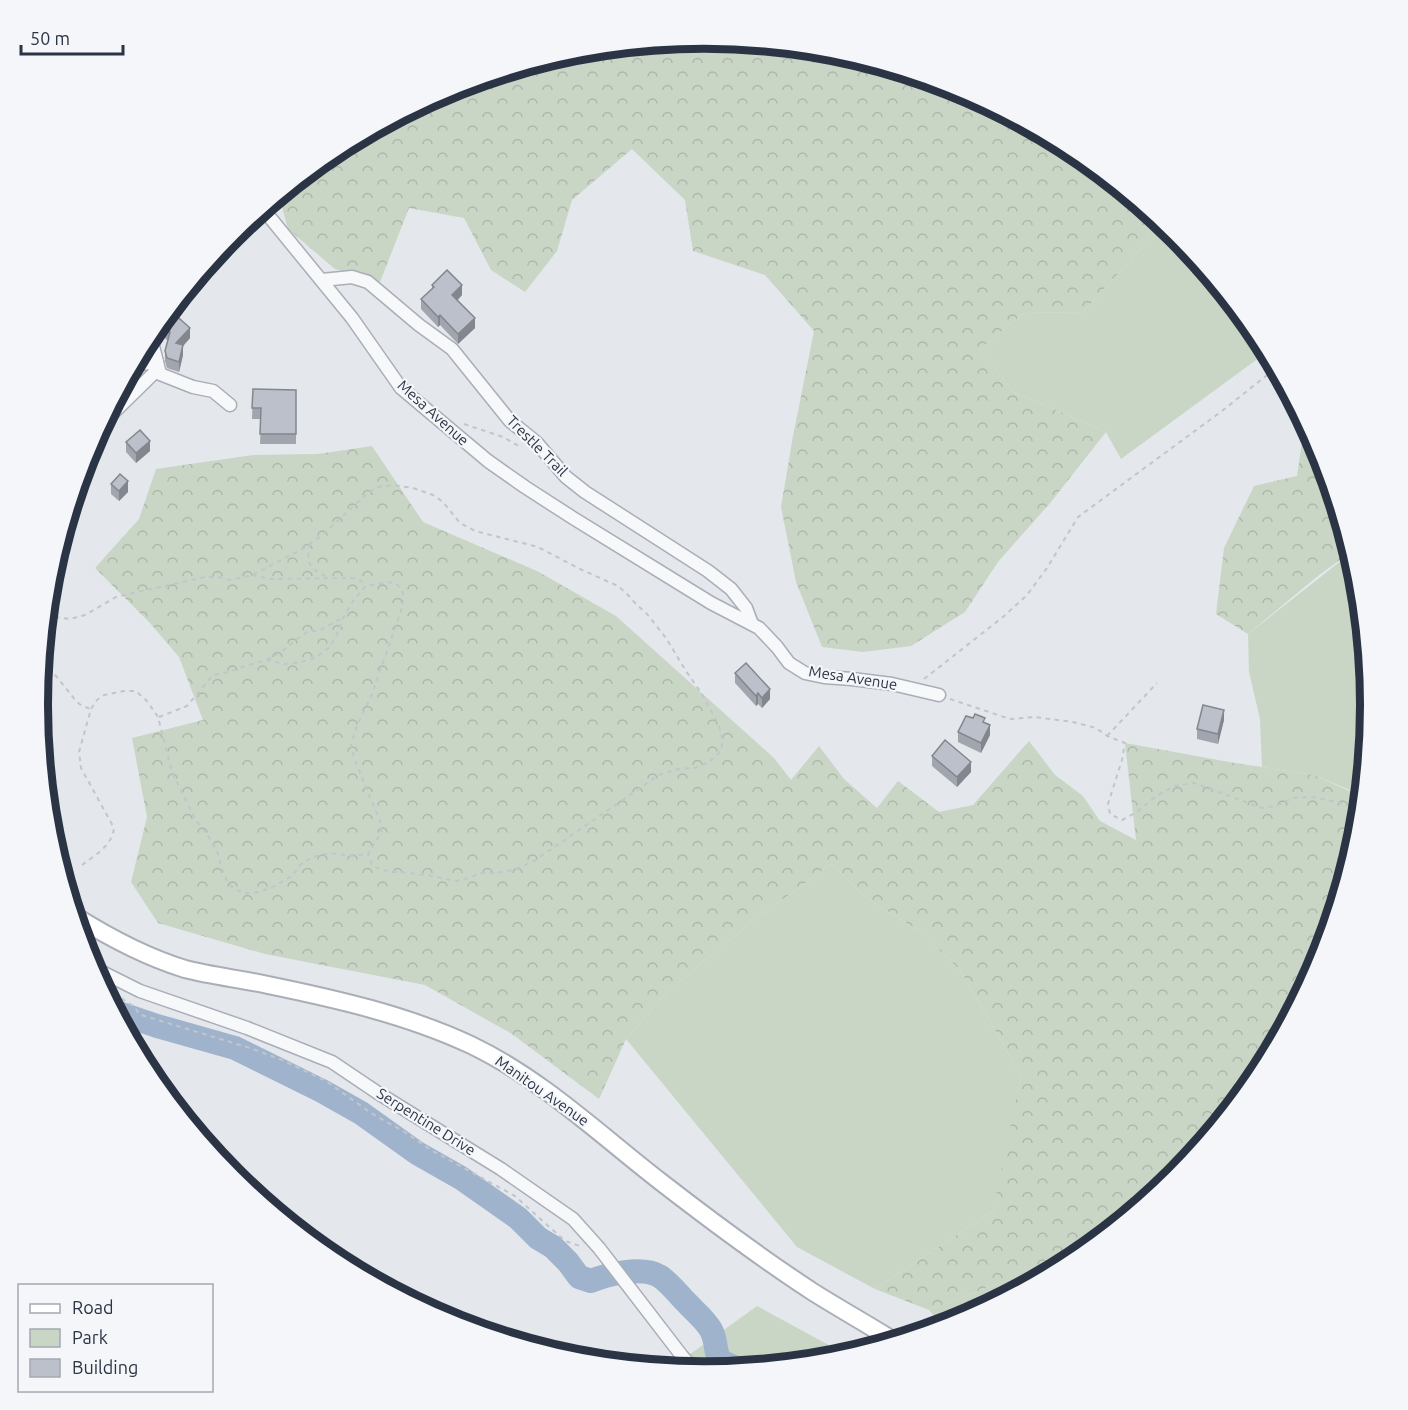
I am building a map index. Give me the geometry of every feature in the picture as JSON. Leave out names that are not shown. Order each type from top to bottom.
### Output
[{"type":"main road","name":"Manitou Avenue","points":[[85,922],[118,942],[185,969],[313,994],[379,1012],[434,1030],[491,1055],[539,1085],[661,1182],[756,1252],[812,1291],[885,1336]]},
{"type":"street","name":"Mesa Avenue","points":[[268,215],[352,318],[401,388],[488,461],[525,487],[711,603],[759,628],[789,663],[806,673],[892,684],[939,695]]},
{"type":"street","name":"Trestle Trail","points":[[322,280],[352,277],[368,282],[419,325],[452,349],[510,421],[536,442],[566,477],[585,492],[708,571],[731,589],[746,608],[752,624]]},
{"type":"street","points":[[154,349],[160,374],[193,387],[213,391],[230,405]]},
{"type":"street","points":[[145,364],[157,362]]},
{"type":"street","points":[[121,405],[154,373],[157,362]]},
{"type":"street","name":"Serpentine Drive","points":[[106,974],[140,991],[247,1028],[332,1062],[378,1093],[501,1168],[573,1219],[599,1248],[686,1361]]},
{"type":"path","points":[[913,688],[1003,617],[1027,595],[1047,568],[1078,517],[1270,373]]},
{"type":"path","points":[[441,422],[452,420],[503,437],[539,459],[548,455]]},
{"type":"path","points":[[54,617],[70,619],[85,615],[116,597],[205,577],[230,580],[252,575],[311,543],[369,492],[378,487],[393,484],[433,495],[443,502],[460,523],[475,531],[538,547],[618,586],[647,614],[666,638],[719,725],[723,742],[719,753],[709,762],[695,768],[678,769],[658,775],[534,861],[514,870],[481,873],[456,881],[381,870],[372,865],[368,854]]},
{"type":"path","points":[[311,543],[308,555],[309,564],[315,571],[329,578]]},
{"type":"path","points":[[252,575],[270,579],[353,578],[366,586]]},
{"type":"path","points":[[267,660],[284,664],[298,663],[315,658],[330,647],[353,601],[366,586],[389,582],[398,585],[403,593],[400,614],[372,694],[351,744],[354,758],[381,824],[381,833],[368,854]]},
{"type":"path","points":[[158,717],[187,705],[213,675],[267,660],[285,650],[309,631],[318,631],[343,618]]},
{"type":"path","points":[[49,669],[77,702],[91,709]]},
{"type":"path","points":[[1107,736],[1157,683]]},
{"type":"path","points":[[82,865],[104,848],[113,837],[114,828],[81,768],[79,752],[91,709],[97,700],[104,695],[124,692],[136,692],[147,701],[158,717],[172,772],[195,819],[217,851],[227,881],[234,890],[244,893],[259,892],[275,886],[292,876],[301,864],[313,857],[330,854],[350,856],[368,854]]},
{"type":"path","points":[[939,695],[1010,719],[1035,717],[1073,722],[1096,728],[1107,736],[1125,743],[1108,804],[1110,814],[1122,820],[1174,786],[1194,783],[1262,808],[1276,806],[1292,798],[1313,797],[1352,805]]},
{"type":"path","points":[[117,996],[136,1008],[139,1014],[250,1048],[326,1081],[371,1113],[431,1150],[515,1196],[565,1241],[582,1246]]},
{"type":"green space","points":[[704,49],[747,50],[832,62],[874,71],[955,99],[1032,137],[1068,160],[1103,185],[1149,223],[1148,241],[1082,313],[1025,312],[979,350],[1014,392],[1106,432],[1051,502],[998,562],[965,612],[911,646],[863,652],[822,647],[796,582],[781,507],[814,331],[765,275],[693,251],[685,200],[632,149],[572,200],[557,251],[525,292],[491,270],[464,218],[409,208],[380,282],[335,269],[288,229],[281,204],[305,185],[376,137],[453,99],[534,71],[576,62],[661,50]]},
{"type":"green space","points":[[1149,223],[1197,272],[1260,357],[1121,459],[1106,432],[1014,392],[979,350],[1025,312],[1082,313],[1148,241]]},
{"type":"green space","points":[[1302,438],[1325,494],[1343,558],[1248,634],[1216,614],[1224,548],[1254,486],[1297,476]]},
{"type":"green space","points":[[372,446],[423,522],[537,571],[616,616],[774,758],[791,780],[819,746],[844,779],[877,808],[898,781],[939,812],[973,805],[1029,741],[1055,775],[1083,796],[1100,821],[1136,840],[1125,743],[1314,775],[1354,793],[1338,875],[1325,916],[1310,956],[1272,1033],[1224,1104],[1197,1138],[1137,1198],[1068,1250],[1032,1273],[929,1310],[875,1289],[993,1211],[1021,1075],[960,970],[921,932],[868,899],[831,864],[749,924],[668,991],[626,1039],[599,1099],[512,1034],[425,985],[265,954],[158,923],[131,882],[147,817],[132,738],[203,720],[179,657],[150,623],[95,568],[139,519],[156,469],[253,455],[318,454]]},
{"type":"green space","points":[[1343,559],[1359,662],[1359,748],[1354,792],[1314,775],[1262,767],[1260,719],[1249,672],[1248,634]]},
{"type":"green space","points":[[831,864],[868,899],[921,932],[960,970],[1021,1075],[993,1211],[875,1289],[797,1247],[626,1039],[668,991],[749,924]]},
{"type":"green space","points":[[1021,1279],[936,1318],[929,1310],[1005,1281]]},
{"type":"green space","points":[[757,1306],[834,1348],[747,1360],[681,1360]]},
{"type":"building","points":[[447,270],[462,285],[452,295],[475,318],[458,334],[421,299]]},
{"type":"building","points":[[177,316],[190,328],[176,343],[183,345],[179,362],[167,358],[165,351],[170,332],[167,330]]},
{"type":"building","points":[[253,389],[296,390],[296,434],[260,434],[261,408],[252,408]]},
{"type":"building","points":[[140,430],[150,441],[136,453],[126,442]]},
{"type":"building","points":[[120,474],[128,481],[119,491],[111,484]]},
{"type":"building","points":[[746,663],[770,689],[762,698],[758,693],[756,696],[735,673]]},
{"type":"building","points":[[1203,705],[1224,710],[1218,734],[1197,729]]},
{"type":"building","points":[[975,714],[985,718],[983,722],[990,725],[981,743],[958,732],[966,716],[973,718]]},
{"type":"building","points":[[945,740],[971,762],[957,777],[932,756]]},
{"type":"waterway","points":[[127,1016],[235,1048],[361,1113],[417,1153],[461,1178],[518,1218],[538,1238],[553,1247],[579,1277],[591,1281],[634,1271],[659,1276],[709,1326],[717,1353],[723,1361]]}]
